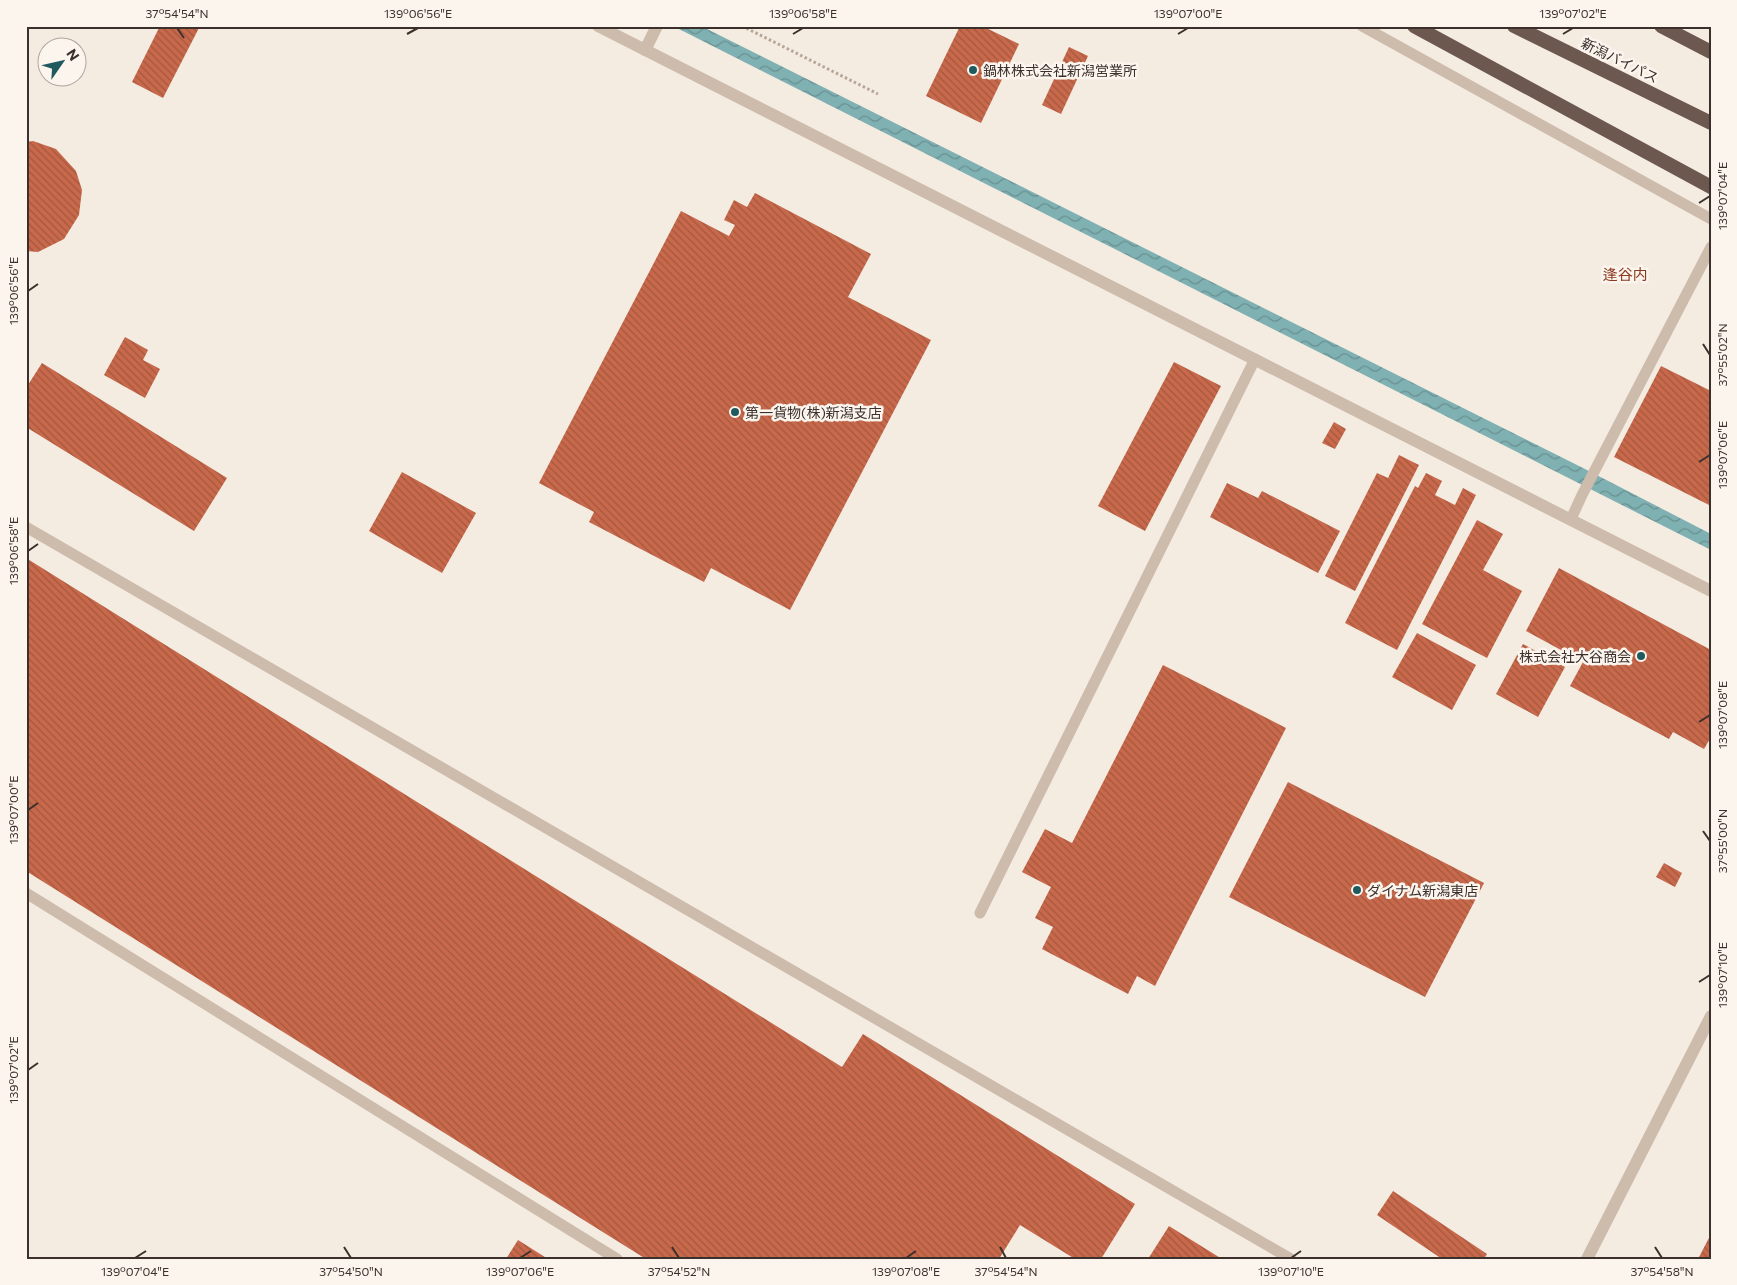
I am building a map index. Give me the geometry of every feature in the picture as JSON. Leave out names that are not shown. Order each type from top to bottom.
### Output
[{"type":"highway","points":[[1414,26],[1711,187]]},
{"type":"highway","name":"新潟バイパス","points":[[1514,26],[1711,123]]},
{"type":"highway","points":[[1661,26],[1711,52]]},
{"type":"street","points":[[598,26],[1711,591]]},
{"type":"street","points":[[645,50],[657,26]]},
{"type":"street","points":[[1587,1259],[1711,1016]]},
{"type":"lane","points":[[1362,26],[1711,219]]},
{"type":"lane","points":[[1571,519],[1711,247]]},
{"type":"lane","points":[[980,913],[1255,359]]},
{"type":"lane","points":[[26,527],[1291,1259]]},
{"type":"lane","points":[[26,893],[617,1259]]},
{"type":"path","points":[[742,26],[878,94]]},
{"type":"water","points":[[673,26],[701,26],[1583,468],[1711,534],[1711,550]]},
{"type":"building","points":[[160,26],[200,26],[163,98],[132,82]]},
{"type":"building","name":"鍋林株式会社新潟営業所","points":[[960,26],[982,26],[1019,44],[981,123],[926,96]]},
{"type":"building","name":"鍋林株式会社新潟営業所","points":[[1069,47],[1088,56],[1061,114],[1042,105]]},
{"type":"building","points":[[33,141],[56,149],[76,171],[82,190],[79,215],[64,239],[38,252],[26,251],[26,142]]},
{"type":"building","name":"第一貨物(株)新潟支店","points":[[755,193],[871,254],[848,297],[931,340],[790,610],[711,568],[704,582],[589,522],[594,512],[539,483],[681,211],[729,236],[735,225],[724,220],[734,200],[747,207]]},
{"type":"building","points":[[125,337],[148,350],[143,360],[160,369],[145,398],[104,375]]},
{"type":"building","points":[[1174,362],[1221,386],[1145,531],[1098,506]]},
{"type":"building","points":[[42,363],[227,478],[194,531],[26,427],[26,388]]},
{"type":"building","points":[[1661,366],[1711,391],[1711,506],[1614,457]]},
{"type":"building","points":[[1334,422],[1346,429],[1335,449],[1322,443]]},
{"type":"building","points":[[1399,455],[1419,465],[1355,591],[1325,576],[1377,473],[1388,478]]},
{"type":"building","points":[[402,472],[476,513],[442,573],[369,531]]},
{"type":"building","points":[[1426,473],[1442,481],[1435,495],[1455,505],[1463,488],[1476,495],[1397,650],[1345,623],[1415,486],[1418,488]]},
{"type":"building","points":[[1227,483],[1258,498],[1262,491],[1340,531],[1318,573],[1210,517]]},
{"type":"building","points":[[1477,520],[1503,534],[1483,570],[1522,591],[1487,658],[1422,624]]},
{"type":"building","points":[[26,558],[842,1067],[863,1034],[1135,1204],[1101,1259],[1075,1259],[1020,1225],[999,1259],[646,1259],[26,871]]},
{"type":"building","name":"株式会社大谷商会","points":[[1559,568],[1711,650],[1711,737],[1704,749],[1673,732],[1669,739],[1570,686],[1583,662],[1526,631]]},
{"type":"building","points":[[1417,633],[1476,665],[1452,710],[1392,677]]},
{"type":"building","points":[[1523,644],[1565,667],[1538,717],[1496,694]]},
{"type":"building","points":[[1163,665],[1286,728],[1155,986],[1137,976],[1128,994],[1042,949],[1053,927],[1035,918],[1051,887],[1022,872],[1045,829],[1072,843]]},
{"type":"building","name":"ダイナム新潟東店","points":[[1288,782],[1484,883],[1425,997],[1229,897]]},
{"type":"building","points":[[1664,863],[1682,873],[1675,887],[1656,877]]},
{"type":"building","points":[[1393,1191],[1487,1254],[1484,1259],[1442,1259],[1377,1215]]},
{"type":"building","points":[[1169,1226],[1222,1259],[1148,1259]]},
{"type":"building","points":[[1711,1234],[1711,1259],[1698,1259]]},
{"type":"building","points":[[518,1240],[548,1259],[506,1259]]},
{"type":"place","name":"鍋林株式会社新潟営業所","points":[[973,70]]},
{"type":"place","name":"第一貨物(株)新潟支店","points":[[735,412]]},
{"type":"place","name":"株式会社大谷商会","points":[[1641,656]]},
{"type":"place","name":"ダイナム新潟東店","points":[[1357,890]]},
{"type":"district","name":"逢谷内","points":[[1625,274]]}]
